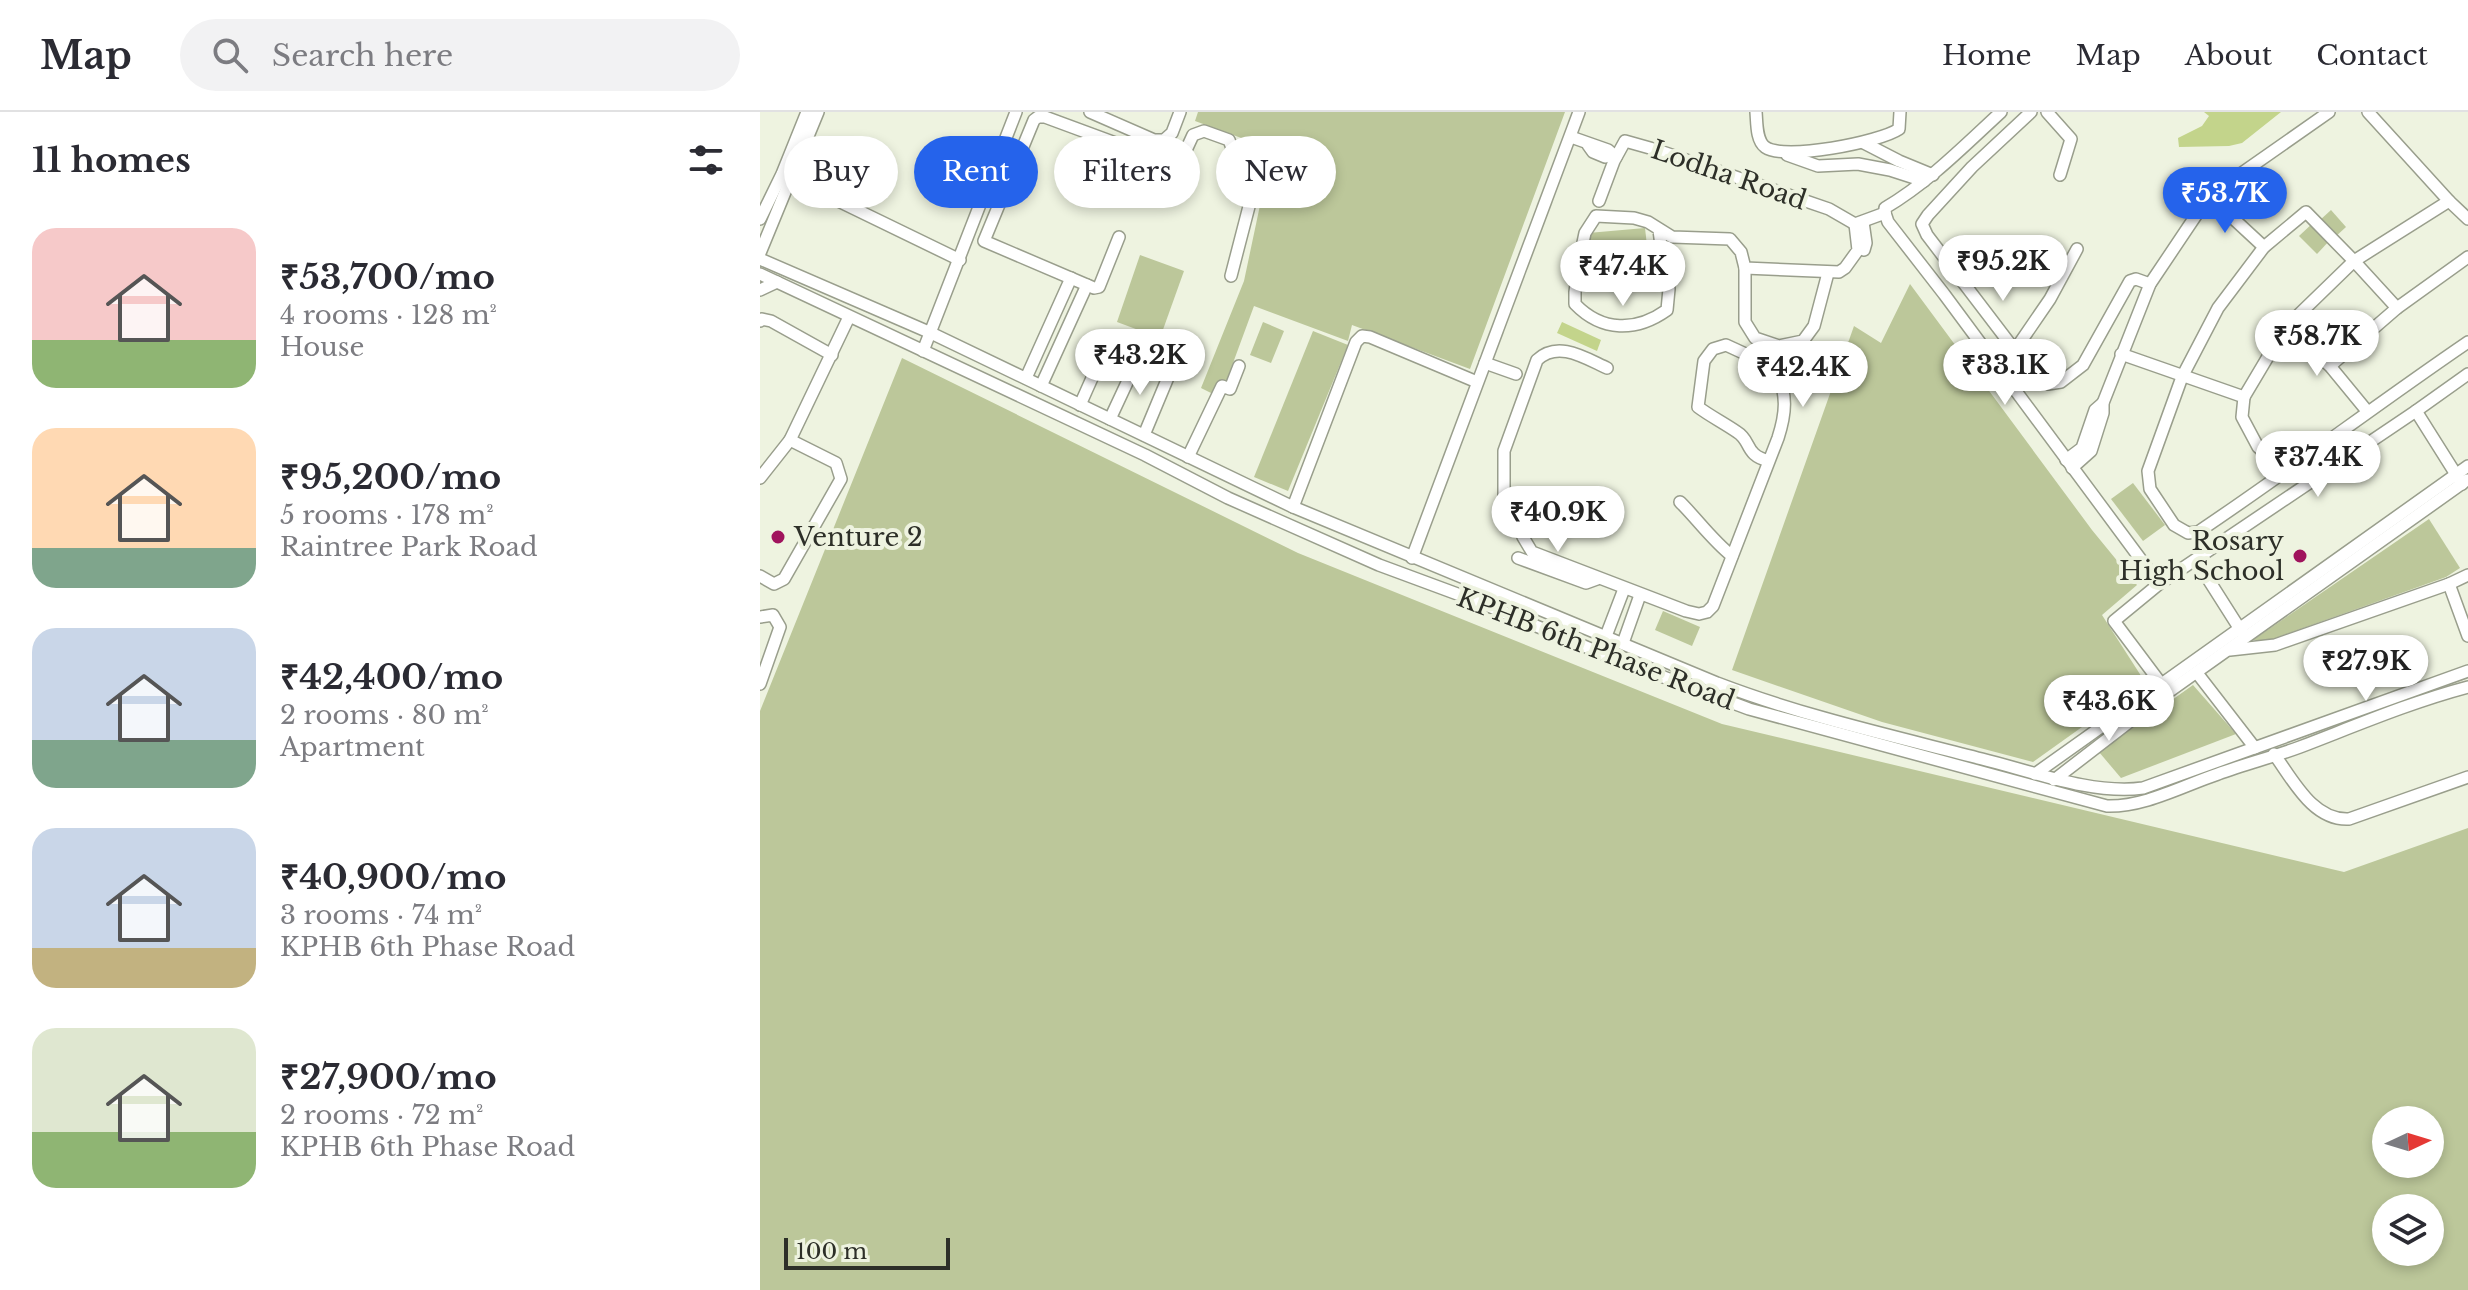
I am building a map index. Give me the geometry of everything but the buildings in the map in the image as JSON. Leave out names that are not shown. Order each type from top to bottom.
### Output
[{"type":"street","points":[[760,219],[807,112]]},
{"type":"street","points":[[808,136],[818,112]]},
{"type":"street","points":[[923,351],[1016,112]]},
{"type":"street","points":[[1090,112],[1154,140],[1164,140],[1172,133],[1180,112]]},
{"type":"street","points":[[1412,558],[1579,112]]},
{"type":"street","points":[[1756,112],[1759,139],[1765,147],[1778,152],[1818,166],[1858,164],[1928,178]]},
{"type":"street","points":[[1778,152],[1864,143],[1899,129],[1900,112]]},
{"type":"street","points":[[1858,221],[1885,213],[2001,112]]},
{"type":"street","points":[[2031,112],[1972,167],[1928,215],[1922,224],[1927,235],[2033,374],[2048,384],[2061,382],[2083,365],[2130,281],[2136,279],[2150,284]]},
{"type":"street","points":[[2047,112],[2071,139],[2060,175]]},
{"type":"street","points":[[2069,464],[2082,448],[2095,410],[2103,403],[2150,284],[2209,196],[2329,112]]},
{"type":"street","points":[[2368,112],[2468,219]]},
{"type":"street","points":[[1119,237],[1099,287],[1087,285],[984,241],[1034,120],[1038,117],[1175,165],[1181,161],[1193,135],[1204,131],[1229,140],[1232,148],[1226,176],[1253,191],[1231,276]]},
{"type":"street","points":[[1571,137],[1608,150],[1614,156]]},
{"type":"street","name":"Lodha Road","points":[[1599,201],[1614,156],[1625,141],[1858,221]]},
{"type":"street","points":[[1864,143],[1928,178]]},
{"type":"street","points":[[1858,164],[1883,154]]},
{"type":"street","points":[[760,256],[784,196]]},
{"type":"street","points":[[2209,196],[2264,247]]},
{"type":"street","points":[[2287,473],[2258,447],[2242,417],[2244,397],[2285,328],[2354,261],[2449,201]]},
{"type":"street","points":[[852,208],[960,260]]},
{"type":"street","points":[[2397,308],[2306,212],[2264,247],[2218,308],[2182,377],[2148,471],[2150,489],[2174,525],[2188,533],[2198,532],[2287,473],[2367,411],[2468,342]]},
{"type":"street","points":[[1858,221],[1885,213]]},
{"type":"street","points":[[1885,213],[2159,584]]},
{"type":"street","points":[[1659,230],[1669,289],[1667,310],[1644,323],[1619,326],[1602,323],[1586,315],[1575,304],[1579,262],[1585,233],[1596,216],[1634,218],[1648,222],[1672,237],[1730,239],[1741,252],[1745,268],[1745,322],[1755,338],[1779,346],[1803,341],[1814,326],[1828,273]]},
{"type":"street","points":[[1858,221],[1866,243],[1864,250]]},
{"type":"street","points":[[1745,268],[1839,272],[1858,250],[1858,221]]},
{"type":"street","points":[[1967,285],[2004,243]]},
{"type":"street","points":[[2015,350],[2050,299],[2077,249]]},
{"type":"street","name":"KPHB 6th Phase Road","points":[[760,256],[931,333],[1293,507],[1623,643],[1749,709],[2107,806],[2121,807],[2146,801],[2468,687]]},
{"type":"street","points":[[2330,366],[2397,308],[2468,257]]},
{"type":"street","points":[[1579,262],[1595,265],[1663,261]]},
{"type":"street","name":"KPHB 6th Phase Road","points":[[760,274],[1145,455],[1228,498],[1379,565],[1479,602],[1610,657],[1714,689],[2056,778],[2111,789],[2143,788],[2468,671]]},
{"type":"street","points":[[1026,378],[1071,278]]},
{"type":"street","points":[[760,290],[777,282]]},
{"type":"street","points":[[1041,386],[1087,285]]},
{"type":"street","points":[[760,476],[790,440],[849,317]]},
{"type":"street","points":[[760,321],[771,321],[832,355]]},
{"type":"street","points":[[2285,328],[2330,366],[2367,411]]},
{"type":"street","points":[[1293,507],[1356,342],[1362,336],[1477,382]]},
{"type":"street","points":[[1607,368],[1578,355],[1553,350],[1537,360],[1504,451],[1504,497],[1532,552],[1639,597],[1699,614],[1713,606],[1769,461],[1785,415],[1785,392],[1778,369],[1726,345],[1713,349],[1704,361],[1698,407],[1740,433],[1747,447],[1758,458],[1769,461]]},
{"type":"street","points":[[1080,405],[1105,349]]},
{"type":"street","points":[[2121,354],[2244,397]]},
{"type":"street","points":[[1110,419],[1138,359]]},
{"type":"street","points":[[1485,363],[1516,374]]},
{"type":"street","points":[[1188,457],[1222,386],[1230,389],[1239,366]]},
{"type":"street","points":[[2162,685],[2114,621],[2159,584],[2468,374]]},
{"type":"street","points":[[1144,435],[1169,375]]},
{"type":"street","points":[[2416,411],[2462,479]]},
{"type":"street","points":[[760,576],[774,584],[784,579],[841,479],[836,463],[790,440]]},
{"type":"street","points":[[2025,784],[2162,685],[2243,634],[2462,479],[2468,466]]},
{"type":"street","points":[[1680,502],[1713,540],[1732,556]]},
{"type":"street","points":[[1518,558],[1586,583],[1597,579]]},
{"type":"street","points":[[2196,560],[2243,634]]},
{"type":"street","points":[[2229,650],[2275,645],[2468,575]]},
{"type":"street","points":[[2449,584],[2468,636]]},
{"type":"street","points":[[1606,636],[1624,589]]},
{"type":"street","points":[[1623,643],[1639,597]]},
{"type":"street","points":[[760,617],[773,615],[780,627],[761,677]]},
{"type":"street","points":[[2043,789],[2110,735],[2229,650],[2243,634]]},
{"type":"street","points":[[2197,673],[2255,748]]},
{"type":"street","points":[[2274,754],[2316,810],[2338,820],[2349,819],[2468,777]]},
{"type":"shaded area","points":[[1198,112],[1565,112],[1470,369],[1352,325],[1348,341],[1254,306],[1226,382],[1218,381],[1213,394],[1201,388],[1244,281],[1259,208],[1336,208],[1336,136],[1236,136],[1195,121]]},
{"type":"shaded area","points":[[2204,112],[2281,112],[2242,143],[2179,147],[2178,138],[2202,126],[2209,116]]},
{"type":"shaded area","points":[[2331,210],[2346,227],[2334,238],[2319,221]]},
{"type":"shaded area","points":[[2314,222],[2331,239],[2317,254],[2299,236]]},
{"type":"shaded area","points":[[1645,228],[1648,254],[1591,260],[1588,233]]},
{"type":"shaded area","points":[[1140,255],[1184,271],[1160,338],[1117,322]]},
{"type":"shaded area","points":[[1910,284],[2092,530],[2137,585],[2102,615],[2145,682],[2033,762],[1882,722],[1732,670],[1854,326],[1881,343]]},
{"type":"shaded area","points":[[1263,322],[1284,331],[1271,363],[1250,355]]},
{"type":"shaded area","points":[[1562,322],[1601,340],[1597,351],[1557,333]]},
{"type":"shaded area","points":[[1313,331],[1348,345],[1288,491],[1254,477]]},
{"type":"shaded area","points":[[902,358],[1298,553],[1722,724],[2344,872],[2468,828],[2468,1290],[760,1290],[760,711]]},
{"type":"shaded area","points":[[2133,483],[2165,525],[2143,541],[2111,499]]},
{"type":"shaded area","points":[[2429,519],[2460,568],[2446,577],[2270,640],[2253,640]]},
{"type":"shaded area","points":[[1663,611],[1700,627],[1692,646],[1655,630]]},
{"type":"shaded area","points":[[2193,685],[2236,734],[2121,778],[2099,752]]},
{"type":"place","name":"Venture 2","points":[[778,537]]},
{"type":"place","name":"Rosary High School","points":[[2300,556]]}]
